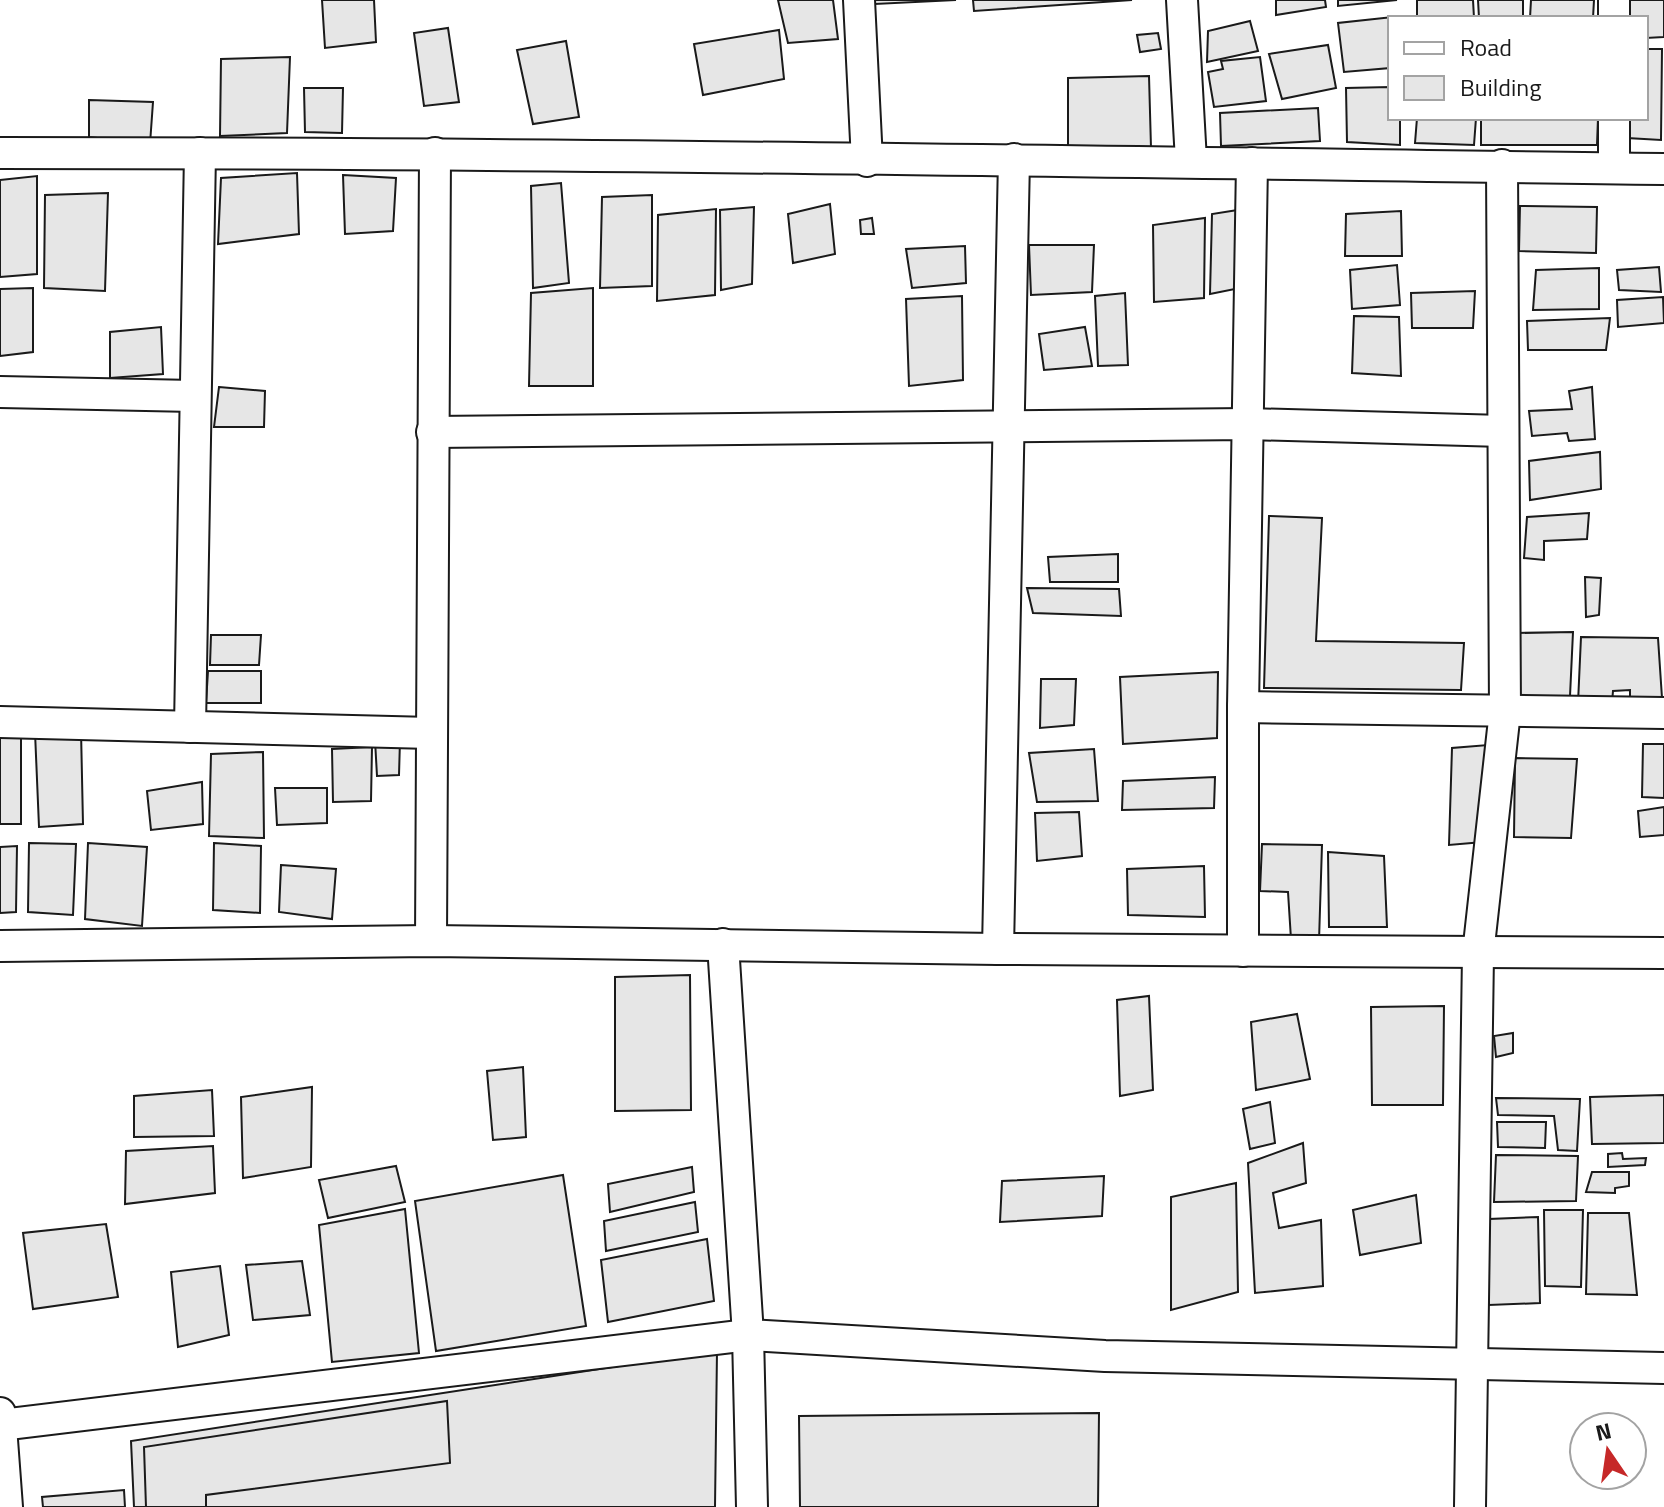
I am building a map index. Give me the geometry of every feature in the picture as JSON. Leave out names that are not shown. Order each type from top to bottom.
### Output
[{"type":"street","points":[[859,0],[867,161]]},
{"type":"street","points":[[1182,0],[1191,161]]},
{"type":"street","points":[[1614,120],[1614,168]]},
{"type":"street","points":[[0,153],[435,153],[1664,169]]},
{"type":"street","points":[[190,727],[200,153]]},
{"type":"street","points":[[431,941],[435,153]]},
{"type":"street","points":[[998,949],[1011,427],[1014,159]]},
{"type":"street","points":[[1243,951],[1243,707],[1252,163]]},
{"type":"street","points":[[1470,1507],[1478,954],[1505,711],[1502,165]]},
{"type":"street","points":[[0,392],[194,396]]},
{"type":"street","points":[[432,432],[1248,424],[1503,431]]},
{"type":"street","points":[[1243,707],[1664,713]]},
{"type":"street","points":[[0,722],[431,733]]},
{"type":"street","points":[[0,946],[431,941],[1478,954],[1664,953]]},
{"type":"street","points":[[723,944],[748,1335],[752,1507]]},
{"type":"street","points":[[0,1425],[748,1335],[1105,1356],[1664,1368]]},
{"type":"street","points":[[0,1413],[7,1507]]},
{"type":"building","points":[[322,0],[374,0],[376,42],[325,48]]},
{"type":"building","points":[[778,0],[833,0],[838,39],[788,43]]},
{"type":"building","points":[[875,0],[956,0],[875,4]]},
{"type":"building","points":[[973,0],[1132,0],[974,11]]},
{"type":"building","points":[[1276,0],[1325,0],[1326,7],[1276,15]]},
{"type":"building","points":[[1338,0],[1397,0],[1338,6]]},
{"type":"building","points":[[1417,0],[1473,0],[1474,16],[1417,16]]},
{"type":"building","points":[[1478,0],[1523,0],[1523,16],[1479,16]]},
{"type":"building","points":[[1531,0],[1594,0],[1593,16],[1530,16]]},
{"type":"building","points":[[1629,0],[1664,0],[1664,37],[1648,38],[1648,16],[1630,16]]},
{"type":"building","points":[[1388,18],[1388,68],[1344,72],[1338,23]]},
{"type":"building","points":[[1250,21],[1258,51],[1207,62],[1208,31]]},
{"type":"building","points":[[448,28],[459,102],[424,106],[414,33]]},
{"type":"building","points":[[779,30],[784,79],[703,95],[694,44]]},
{"type":"building","points":[[1158,33],[1161,49],[1140,52],[1137,35]]},
{"type":"building","points":[[566,41],[579,117],[533,124],[517,50]]},
{"type":"building","points":[[1328,45],[1336,88],[1282,99],[1269,54]]},
{"type":"building","points":[[1648,49],[1662,49],[1661,140],[1627,138],[1627,120],[1648,120]]},
{"type":"building","points":[[290,57],[287,133],[220,136],[221,59]]},
{"type":"building","points":[[1260,57],[1266,101],[1214,107],[1208,72],[1223,69],[1221,61]]},
{"type":"building","points":[[1149,76],[1151,148],[1068,148],[1068,78]]},
{"type":"building","points":[[1388,87],[1388,120],[1400,120],[1400,145],[1347,142],[1346,88]]},
{"type":"building","points":[[304,88],[343,88],[342,133],[305,132]]},
{"type":"building","points":[[89,100],[153,102],[150,144],[89,137]]},
{"type":"building","points":[[1318,108],[1320,141],[1221,146],[1220,113]]},
{"type":"building","points":[[1417,120],[1476,120],[1474,145],[1415,143]]},
{"type":"building","points":[[1481,120],[1598,120],[1597,145],[1481,145]]},
{"type":"building","points":[[297,173],[299,234],[218,244],[221,178]]},
{"type":"building","points":[[343,175],[396,178],[393,231],[345,234]]},
{"type":"building","points":[[37,176],[37,274],[0,277],[0,180]]},
{"type":"building","points":[[561,183],[569,283],[533,288],[531,186]]},
{"type":"building","points":[[108,193],[105,291],[44,288],[45,195]]},
{"type":"building","points":[[652,195],[652,286],[600,288],[602,197]]},
{"type":"building","points":[[830,204],[835,254],[793,263],[788,214]]},
{"type":"building","points":[[1520,206],[1597,207],[1596,253],[1519,251]]},
{"type":"building","points":[[754,207],[752,284],[721,290],[720,210]]},
{"type":"building","points":[[716,209],[715,295],[657,301],[658,215]]},
{"type":"building","points":[[1244,209],[1240,288],[1210,294],[1212,214]]},
{"type":"building","points":[[1401,211],[1402,256],[1345,256],[1346,214]]},
{"type":"building","points":[[872,218],[874,234],[861,234],[860,220]]},
{"type":"building","points":[[1205,218],[1204,298],[1154,302],[1153,225]]},
{"type":"building","points":[[1029,245],[1094,245],[1092,292],[1031,295]]},
{"type":"building","points":[[965,246],[966,283],[912,288],[906,249]]},
{"type":"building","points":[[1397,265],[1400,305],[1352,309],[1350,270]]},
{"type":"building","points":[[1659,267],[1661,292],[1619,290],[1617,270]]},
{"type":"building","points":[[1599,268],[1599,309],[1533,310],[1536,270]]},
{"type":"building","points":[[33,288],[33,352],[0,356],[0,289]]},
{"type":"building","points":[[593,288],[593,386],[529,386],[531,293]]},
{"type":"building","points":[[1475,291],[1473,328],[1412,328],[1411,293]]},
{"type":"building","points":[[1125,293],[1128,365],[1098,366],[1095,296]]},
{"type":"building","points":[[962,296],[963,380],[909,386],[906,299]]},
{"type":"building","points":[[1663,297],[1664,323],[1618,327],[1617,300]]},
{"type":"building","points":[[1354,316],[1399,317],[1401,376],[1352,373]]},
{"type":"building","points":[[1610,318],[1606,350],[1528,350],[1527,321]]},
{"type":"building","points":[[161,327],[163,374],[110,378],[110,332]]},
{"type":"building","points":[[1085,327],[1092,366],[1044,370],[1039,334]]},
{"type":"building","points":[[219,387],[265,391],[264,427],[214,427]]},
{"type":"building","points":[[1592,387],[1595,439],[1569,441],[1567,433],[1532,436],[1529,411],[1572,409],[1569,391]]},
{"type":"building","points":[[1600,452],[1601,489],[1530,500],[1529,461]]},
{"type":"building","points":[[1589,513],[1587,539],[1544,541],[1544,560],[1524,558],[1527,517]]},
{"type":"building","points":[[1269,516],[1322,518],[1316,641],[1464,643],[1461,690],[1264,688]]},
{"type":"building","points":[[1118,554],[1118,582],[1050,582],[1048,557]]},
{"type":"building","points":[[1585,577],[1601,578],[1599,615],[1586,617]]},
{"type":"building","points":[[1027,588],[1119,589],[1121,616],[1033,613]]},
{"type":"building","points":[[1573,632],[1570,696],[1518,696],[1517,633]]},
{"type":"building","points":[[211,635],[261,635],[259,665],[210,665]]},
{"type":"building","points":[[1581,637],[1658,638],[1662,698],[1630,698],[1630,690],[1613,691],[1612,703],[1578,703]]},
{"type":"building","points":[[208,671],[261,671],[261,703],[206,703]]},
{"type":"building","points":[[1218,672],[1217,738],[1123,744],[1120,677]]},
{"type":"building","points":[[1041,679],[1076,679],[1074,725],[1040,728]]},
{"type":"building","points":[[81,730],[83,824],[39,827],[35,732]]},
{"type":"building","points":[[21,733],[21,824],[0,824],[0,734]]},
{"type":"building","points":[[375,740],[400,740],[399,775],[377,776]]},
{"type":"building","points":[[1643,744],[1664,744],[1664,798],[1642,797]]},
{"type":"building","points":[[1488,745],[1483,842],[1449,845],[1452,748]]},
{"type":"building","points":[[372,747],[371,801],[333,802],[332,749]]},
{"type":"building","points":[[1094,749],[1098,801],[1037,802],[1029,753]]},
{"type":"building","points":[[263,752],[264,838],[209,836],[211,754]]},
{"type":"building","points":[[1515,758],[1577,759],[1571,838],[1514,837]]},
{"type":"building","points":[[1215,777],[1214,808],[1122,810],[1123,781]]},
{"type":"building","points":[[202,782],[203,824],[151,830],[147,791]]},
{"type":"building","points":[[275,788],[327,788],[327,823],[277,825]]},
{"type":"building","points":[[1664,807],[1664,835],[1640,837],[1638,811]]},
{"type":"building","points":[[1079,812],[1082,856],[1037,861],[1035,813]]},
{"type":"building","points":[[29,843],[76,844],[73,915],[28,912]]},
{"type":"building","points":[[88,843],[147,847],[142,926],[85,919]]},
{"type":"building","points":[[214,843],[261,846],[260,913],[213,910]]},
{"type":"building","points":[[1262,844],[1322,845],[1319,941],[1291,939],[1288,892],[1260,891]]},
{"type":"building","points":[[17,846],[16,912],[0,913],[0,847]]},
{"type":"building","points":[[1328,852],[1384,856],[1387,927],[1329,927]]},
{"type":"building","points":[[281,865],[336,869],[332,919],[279,912]]},
{"type":"building","points":[[1204,866],[1205,917],[1128,915],[1127,869]]},
{"type":"building","points":[[690,975],[691,1110],[615,1111],[615,977]]},
{"type":"building","points":[[1149,996],[1153,1090],[1120,1096],[1117,1000]]},
{"type":"building","points":[[1444,1006],[1443,1105],[1372,1105],[1371,1007]]},
{"type":"building","points":[[1297,1014],[1310,1079],[1256,1090],[1251,1022]]},
{"type":"building","points":[[1513,1033],[1513,1053],[1496,1057],[1494,1036]]},
{"type":"building","points":[[523,1067],[526,1137],[493,1140],[487,1071]]},
{"type":"building","points":[[312,1087],[311,1167],[243,1178],[241,1097]]},
{"type":"building","points":[[212,1090],[214,1136],[134,1137],[134,1096]]},
{"type":"building","points":[[1664,1095],[1664,1143],[1592,1144],[1590,1097]]},
{"type":"building","points":[[1496,1098],[1580,1099],[1577,1151],[1558,1150],[1554,1116],[1498,1115]]},
{"type":"building","points":[[1270,1102],[1275,1143],[1250,1149],[1243,1109]]},
{"type":"building","points":[[1497,1122],[1546,1122],[1545,1148],[1498,1147]]},
{"type":"building","points":[[1303,1143],[1306,1183],[1273,1193],[1279,1228],[1321,1220],[1323,1286],[1255,1293],[1248,1163]]},
{"type":"building","points":[[213,1146],[215,1193],[125,1204],[126,1151]]},
{"type":"building","points":[[1622,1153],[1623,1159],[1646,1158],[1645,1165],[1608,1167],[1608,1154]]},
{"type":"building","points":[[1496,1155],[1578,1156],[1576,1201],[1494,1202]]},
{"type":"building","points":[[396,1166],[405,1202],[328,1218],[319,1180]]},
{"type":"building","points":[[692,1167],[694,1192],[610,1212],[608,1184]]},
{"type":"building","points":[[1592,1172],[1629,1172],[1629,1186],[1615,1188],[1615,1193],[1586,1192]]},
{"type":"building","points":[[563,1175],[586,1326],[436,1351],[415,1201]]},
{"type":"building","points":[[1104,1176],[1102,1216],[1000,1222],[1002,1181]]},
{"type":"building","points":[[1236,1183],[1238,1292],[1171,1310],[1171,1197]]},
{"type":"building","points":[[1416,1195],[1421,1243],[1360,1255],[1353,1210]]},
{"type":"building","points":[[695,1202],[698,1232],[606,1251],[604,1221]]},
{"type":"building","points":[[405,1209],[419,1353],[332,1362],[319,1225]]},
{"type":"building","points":[[1544,1210],[1583,1210],[1581,1287],[1545,1286]]},
{"type":"building","points":[[1588,1213],[1629,1213],[1637,1295],[1586,1294]]},
{"type":"building","points":[[1538,1217],[1540,1303],[1489,1305],[1489,1219]]},
{"type":"building","points":[[106,1224],[118,1297],[33,1309],[23,1233]]},
{"type":"building","points":[[707,1239],[714,1301],[608,1322],[601,1260]]},
{"type":"building","points":[[302,1261],[310,1315],[253,1320],[246,1265]]},
{"type":"building","points":[[220,1266],[229,1335],[178,1347],[171,1272]]},
{"type":"building","points":[[717,1351],[715,1507],[134,1507],[131,1441]]},
{"type":"building","points":[[447,1401],[450,1463],[206,1495],[206,1507],[146,1507],[144,1447]]},
{"type":"building","points":[[1099,1413],[1098,1507],[800,1507],[799,1416]]},
{"type":"building","points":[[124,1490],[125,1507],[43,1507],[42,1497]]}]
